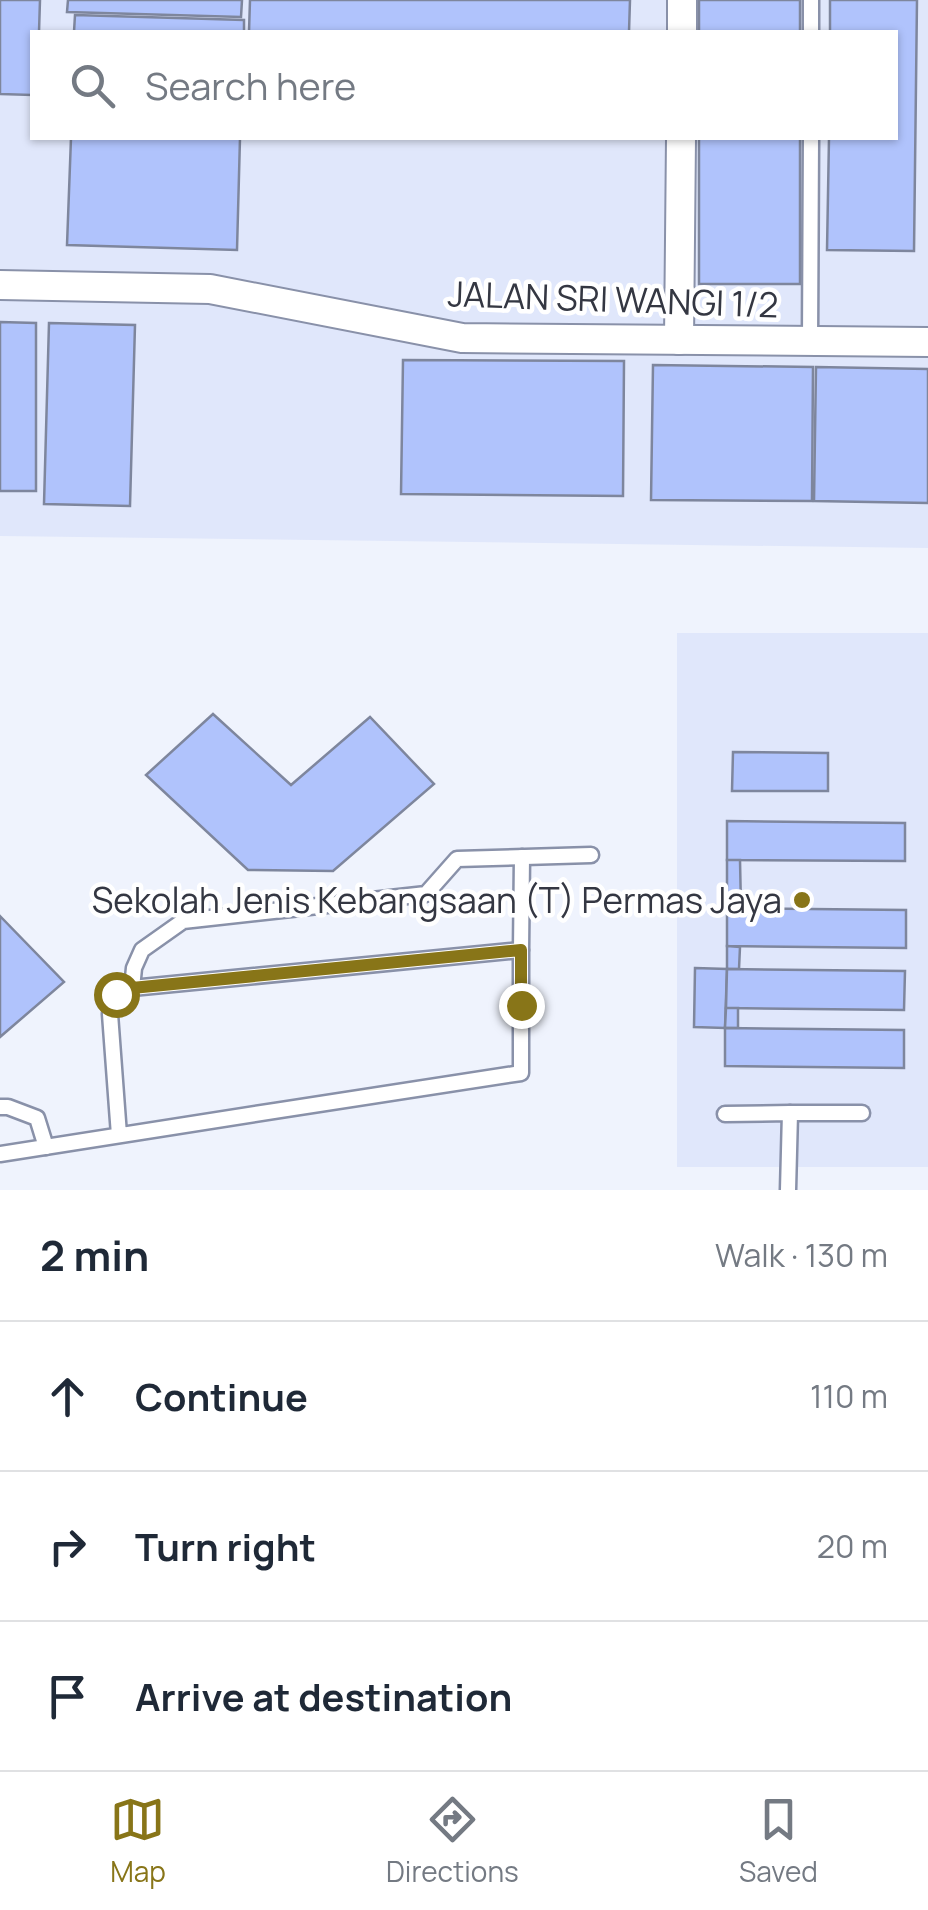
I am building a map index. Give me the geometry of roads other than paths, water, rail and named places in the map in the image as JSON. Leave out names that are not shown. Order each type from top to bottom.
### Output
[{"type":"street","points":[[682,0],[682,30]]},
{"type":"street","points":[[679,340],[680,140]]},
{"type":"street","name":"JALAN SRI WANGI 1/2","points":[[0,285],[210,289],[462,338],[928,342]]},
{"type":"lane","points":[[811,30],[812,0]]},
{"type":"lane","points":[[810,342],[811,140]]},
{"type":"lane","points":[[132,988],[134,968],[142,950],[183,921],[426,894],[457,860],[591,856]]},
{"type":"lane","points":[[0,1154],[521,1073],[522,858]]},
{"type":"lane","points":[[120,1135],[110,1014],[116,994],[132,988],[521,950]]},
{"type":"lane","points":[[0,1106],[37,1118],[46,1146]]},
{"type":"lane","points":[[788,1190],[790,1113]]},
{"type":"lane","points":[[726,1114],[862,1113]]},
{"type":"place","name":"Sekolah Jenis Kebangsaan (T) Permas Jaya","points":[[802,900]]}]
